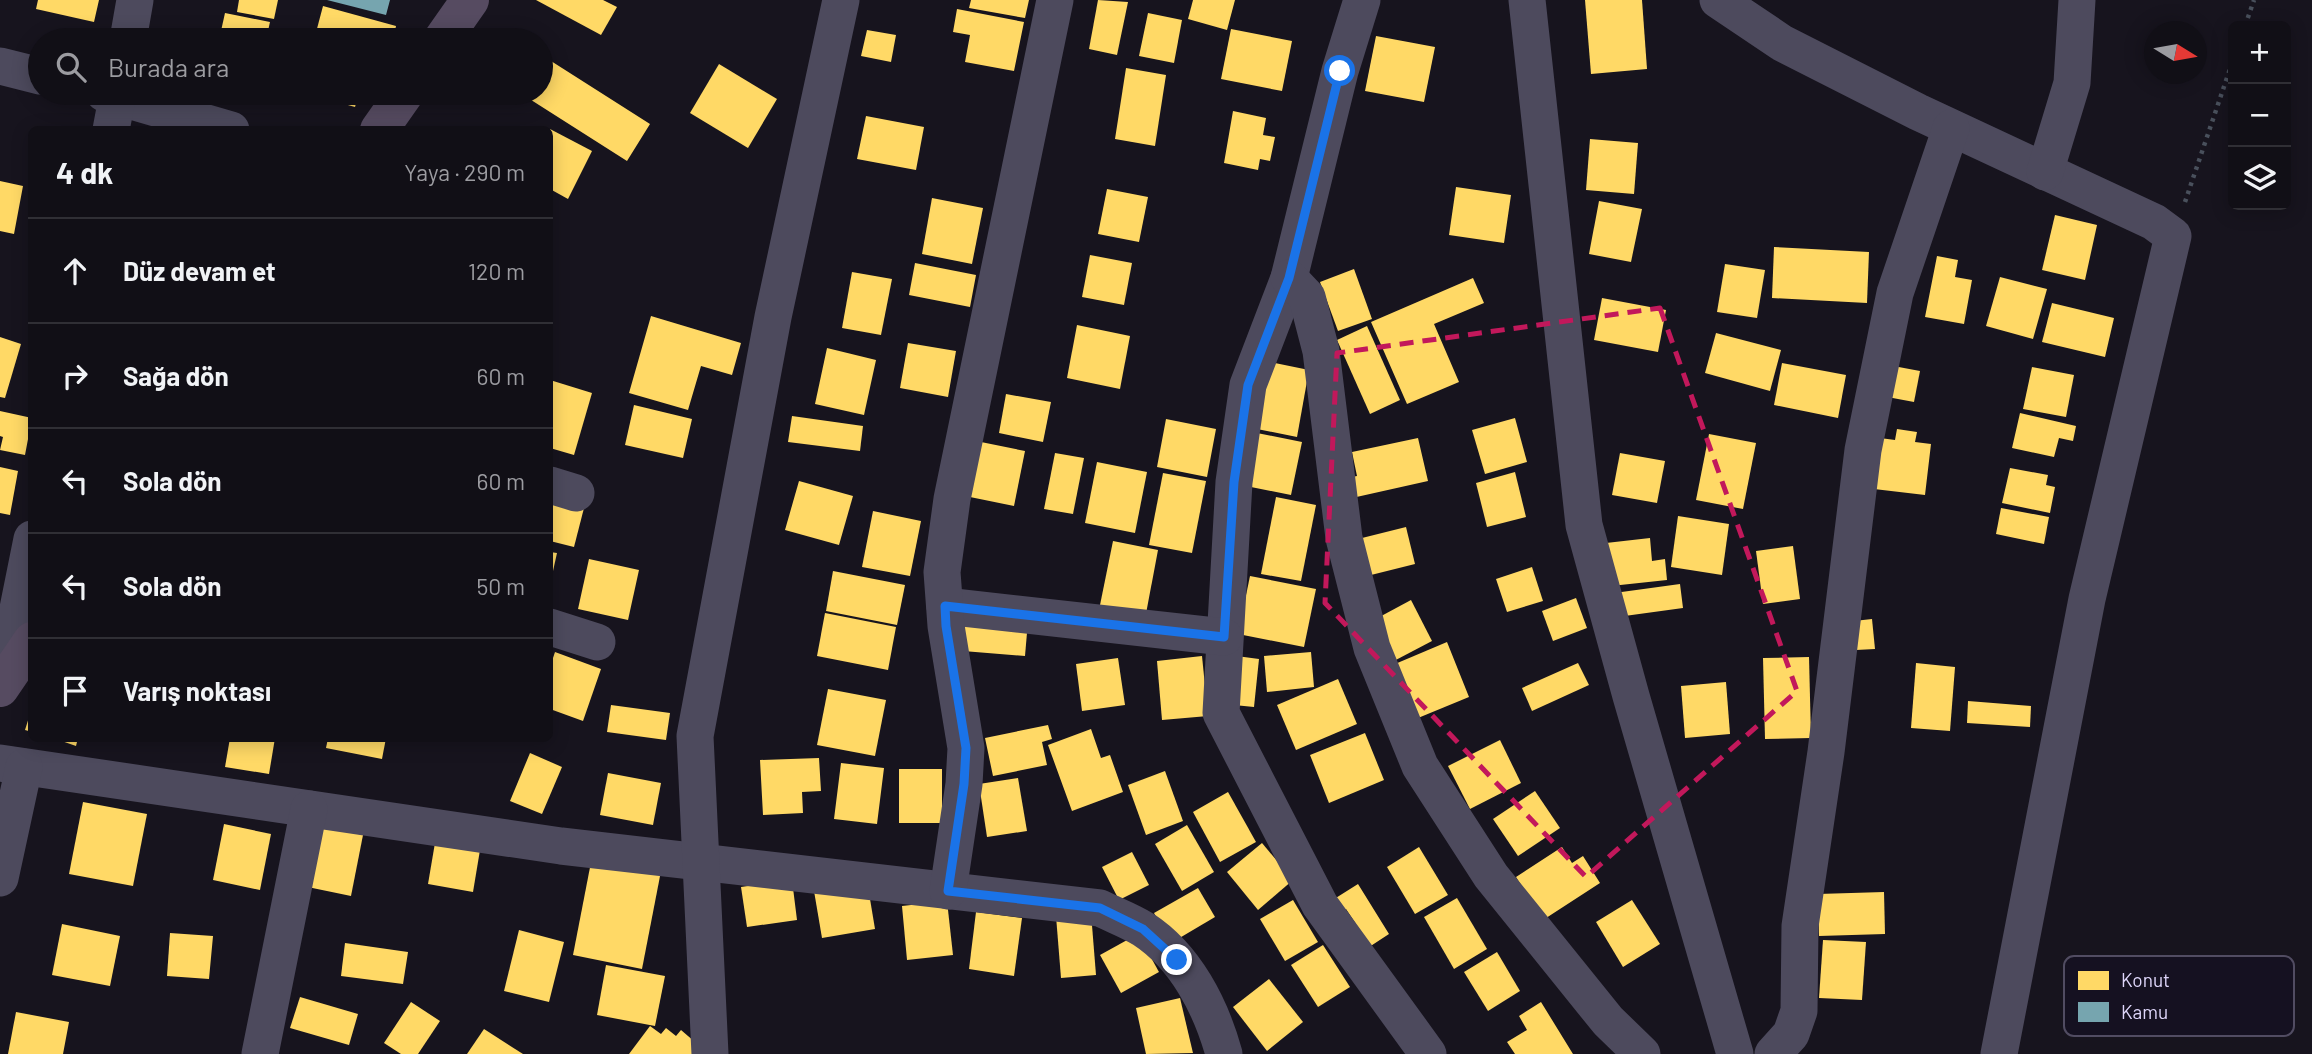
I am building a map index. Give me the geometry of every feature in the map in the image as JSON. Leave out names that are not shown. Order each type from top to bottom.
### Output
[{"type":"main road","points":[[450,28],[470,0]]},
{"type":"main road","points":[[382,126],[397,105]]},
{"type":"main road","points":[[2,685],[28,648]]},
{"type":"street","points":[[130,28],[135,0]]},
{"type":"street","points":[[710,1054],[695,736],[774,317],[841,0]]},
{"type":"street","points":[[948,891],[964,784],[966,748],[946,626],[942,572],[952,499],[1055,0]]},
{"type":"street","points":[[1362,0],[1340,71],[1289,278],[1248,385],[1234,482],[1221,713],[1320,905],[1428,1054]]},
{"type":"street","points":[[1527,0],[1584,525],[1735,1054]]},
{"type":"street","points":[[1718,0],[1782,43],[1951,128],[2154,222],[2173,236],[2087,599],[1999,1054]]},
{"type":"street","points":[[2045,172],[2072,83],[2077,0]]},
{"type":"street","points":[[0,66],[28,73]]},
{"type":"street","points":[[122,105],[214,126]]},
{"type":"street","points":[[1773,1054],[1791,1034],[1799,1011],[1800,926],[1826,752],[1863,450],[1895,293],[1951,128]]},
{"type":"street","points":[[1289,278],[1307,298],[1321,351],[1344,538],[1372,648],[1420,766],[1491,876],[1608,1021],[1642,1054]]},
{"type":"street","points":[[2,685],[28,558]]},
{"type":"street","points":[[945,606],[1224,637]]},
{"type":"street","points":[[553,628],[597,642]]},
{"type":"street","points":[[0,878],[12,765],[562,846],[1100,908],[1143,929],[1161,943],[1190,978],[1206,1005],[1224,1054]]},
{"type":"street","points":[[260,1054],[309,809]]},
{"type":"path","points":[[2247,21],[2254,0]]},
{"type":"path","points":[[2173,236],[2228,75]]},
{"type":"highlighted area","points":[[1660,308],[1797,691],[1586,877],[1325,603],[1337,353]]},
{"type":"building: Konut","points":[[38,0],[99,0],[94,22],[36,9]]},
{"type":"building: Konut","points":[[239,0],[278,0],[274,19],[237,12]]},
{"type":"building: Konut","points":[[536,0],[603,0],[617,7],[601,35]]},
{"type":"building: Konut","points":[[971,0],[1029,0],[1025,18],[969,8]]},
{"type":"building: Konut","points":[[1098,0],[1128,2],[1117,55],[1089,49]]},
{"type":"building: Konut","points":[[1193,0],[1235,0],[1227,30],[1188,19]]},
{"type":"building: Konut","points":[[1585,0],[1642,0],[1647,69],[1591,74]]},
{"type":"building: Konut","points":[[323,6],[396,26],[396,28],[317,28]]},
{"type":"building: Konut","points":[[957,9],[1024,22],[1014,71],[965,62],[970,35],[953,32]]},
{"type":"building: Konut","points":[[225,13],[270,22],[269,28],[222,28]]},
{"type":"building: Konut","points":[[1148,13],[1182,20],[1174,63],[1139,56]]},
{"type":"building: Konut","points":[[1231,29],[1292,41],[1282,91],[1221,79]]},
{"type":"building: Konut","points":[[867,30],[896,35],[891,62],[861,56]]},
{"type":"building: Konut","points":[[1376,36],[1435,47],[1424,102],[1365,91]]},
{"type":"building: Konut","points":[[553,62],[650,124],[627,161],[539,105],[553,105]]},
{"type":"building: Konut","points":[[719,64],[777,99],[748,148],[690,113]]},
{"type":"building: Konut","points":[[1126,68],[1166,75],[1155,146],[1115,139]]},
{"type":"building: Konut","points":[[1233,111],[1266,118],[1263,135],[1275,137],[1270,161],[1260,159],[1258,170],[1224,163]]},
{"type":"building: Konut","points":[[866,116],[924,127],[916,170],[857,159]]},
{"type":"building: Konut","points":[[553,131],[592,151],[568,199],[553,191]]},
{"type":"building: Konut","points":[[1590,139],[1638,143],[1634,194],[1586,190]]},
{"type":"building: Konut","points":[[0,181],[23,186],[14,234],[0,231]]},
{"type":"building: Konut","points":[[1456,187],[1511,195],[1504,243],[1449,235]]},
{"type":"building: Konut","points":[[1107,189],[1148,197],[1139,242],[1098,234]]},
{"type":"building: Konut","points":[[932,198],[983,208],[972,264],[922,254]]},
{"type":"building: Konut","points":[[1599,201],[1642,209],[1631,262],[1589,254]]},
{"type":"building: Konut","points":[[2055,215],[2097,225],[2085,280],[2042,270]]},
{"type":"building: Konut","points":[[1774,247],[1869,252],[1867,303],[1772,298]]},
{"type":"building: Konut","points":[[1090,255],[1132,263],[1124,305],[1082,297]]},
{"type":"building: Konut","points":[[1937,256],[1958,260],[1955,277],[1972,280],[1964,324],[1925,317]]},
{"type":"building: Konut","points":[[915,263],[976,275],[970,307],[909,295]]},
{"type":"building: Konut","points":[[1725,264],[1765,270],[1757,318],[1717,312]]},
{"type":"building: Konut","points":[[1354,269],[1372,319],[1338,331],[1320,282]]},
{"type":"building: Konut","points":[[852,272],[892,279],[881,335],[842,328]]},
{"type":"building: Konut","points":[[2000,277],[2047,289],[2033,339],[1986,326]]},
{"type":"building: Konut","points":[[1473,278],[1484,303],[1434,324],[1459,382],[1407,404],[1371,322]]},
{"type":"building: Konut","points":[[1602,298],[1666,310],[1658,352],[1594,340]]},
{"type":"building: Konut","points":[[2052,303],[2114,318],[2105,357],[2042,342]]},
{"type":"building: Konut","points":[[651,316],[741,343],[732,375],[701,366],[688,410],[629,393]]},
{"type":"building: Konut","points":[[1077,325],[1130,336],[1120,389],[1067,378]]},
{"type":"building: Konut","points":[[1367,326],[1400,400],[1370,414],[1337,340]]},
{"type":"building: Konut","points":[[1716,333],[1781,350],[1770,391],[1705,373]]},
{"type":"building: Konut","points":[[0,337],[21,344],[5,398],[0,397]]},
{"type":"building: Konut","points":[[908,343],[956,351],[948,397],[900,388]]},
{"type":"building: Konut","points":[[827,348],[876,360],[864,415],[815,404]]},
{"type":"building: Konut","points":[[1270,362],[1309,370],[1297,437],[1257,429]]},
{"type":"building: Konut","points":[[1782,363],[1846,375],[1838,418],[1774,405]]},
{"type":"building: Konut","points":[[1888,365],[1920,371],[1914,402],[1882,396]]},
{"type":"building: Konut","points":[[2032,367],[2074,375],[2066,417],[2023,409]]},
{"type":"building: Konut","points":[[553,381],[592,393],[574,455],[553,449]]},
{"type":"building: Konut","points":[[1006,394],[1051,402],[1043,442],[999,433]]},
{"type":"building: Konut","points":[[634,405],[692,419],[683,458],[625,445]]},
{"type":"building: Konut","points":[[0,411],[28,417],[25,455],[0,450],[3,437],[0,436]]},
{"type":"building: Konut","points":[[2020,413],[2076,426],[2073,441],[2059,438],[2054,457],[2012,448]]},
{"type":"building: Konut","points":[[792,416],[863,426],[860,451],[788,442]]},
{"type":"building: Konut","points":[[1515,418],[1527,462],[1485,474],[1472,430]]},
{"type":"building: Konut","points":[[1166,419],[1216,429],[1207,477],[1157,467]]},
{"type":"building: Konut","points":[[1897,429],[1917,432],[1915,442],[1931,444],[1925,495],[1874,489],[1880,438],[1895,440]]},
{"type":"building: Konut","points":[[1257,433],[1302,442],[1291,495],[1246,486]]},
{"type":"building: Konut","points":[[1709,434],[1756,443],[1743,509],[1696,500]]},
{"type":"building: Konut","points":[[1418,438],[1428,481],[1352,498],[1347,478],[1357,476],[1352,452]]},
{"type":"building: Konut","points":[[981,442],[1025,451],[1014,506],[970,497]]},
{"type":"building: Konut","points":[[1055,453],[1084,458],[1073,514],[1044,509]]},
{"type":"building: Konut","points":[[1620,453],[1665,461],[1657,503],[1612,495]]},
{"type":"building: Konut","points":[[1097,462],[1147,472],[1135,533],[1085,523]]},
{"type":"building: Konut","points":[[0,467],[18,471],[10,515],[0,513]]},
{"type":"building: Konut","points":[[2010,468],[2048,475],[2046,485],[2055,487],[2050,513],[2002,503]]},
{"type":"building: Konut","points":[[1515,472],[1526,517],[1487,527],[1476,483]]},
{"type":"building: Konut","points":[[1163,473],[1206,481],[1192,553],[1149,545]]},
{"type":"building: Konut","points":[[799,481],[853,496],[839,545],[785,530]]},
{"type":"building: Konut","points":[[1276,497],[1316,505],[1301,581],[1261,574]]},
{"type":"building: Konut","points":[[553,500],[584,508],[574,547],[553,542]]},
{"type":"building: Konut","points":[[2001,508],[2049,517],[2044,544],[1996,534]]},
{"type":"building: Konut","points":[[873,511],[921,521],[910,576],[862,567]]},
{"type":"building: Konut","points":[[1678,516],[1729,524],[1722,575],[1671,567]]},
{"type":"building: Konut","points":[[1406,527],[1415,564],[1371,575],[1362,538]]},
{"type":"building: Konut","points":[[1650,538],[1652,561],[1665,559],[1667,580],[1611,586],[1606,543]]},
{"type":"building: Konut","points":[[1113,541],[1158,550],[1145,619],[1099,610]]},
{"type":"building: Konut","points":[[1793,546],[1800,599],[1763,604],[1756,551]]},
{"type":"building: Konut","points":[[553,552],[557,553],[553,571]]},
{"type":"building: Konut","points":[[589,559],[639,570],[628,620],[578,609]]},
{"type":"building: Konut","points":[[1532,567],[1543,601],[1507,612],[1496,579]]},
{"type":"building: Konut","points":[[833,571],[905,585],[897,625],[826,611]]},
{"type":"building: Konut","points":[[1250,576],[1316,589],[1304,647],[1238,634]]},
{"type":"building: Konut","points":[[1680,584],[1683,608],[1610,618],[1607,594]]},
{"type":"building: Konut","points":[[1576,598],[1587,628],[1553,641],[1542,611]]},
{"type":"building: Konut","points":[[1411,600],[1432,641],[1392,662],[1372,621]]},
{"type":"building: Konut","points":[[825,613],[896,627],[888,670],[817,656]]},
{"type":"building: Konut","points":[[966,616],[1028,621],[1025,656],[963,651]]},
{"type":"building: Konut","points":[[1872,619],[1875,649],[1856,650],[1854,621]]},
{"type":"building: Konut","points":[[1447,642],[1469,697],[1418,718],[1395,664]]},
{"type":"building: Konut","points":[[555,652],[601,669],[583,721],[553,710]]},
{"type":"building: Konut","points":[[1311,652],[1314,687],[1267,692],[1264,656]]},
{"type":"building: Konut","points":[[1229,655],[1259,659],[1254,707],[1224,704]]},
{"type":"building: Konut","points":[[1202,656],[1208,716],[1162,720],[1157,661]]},
{"type":"building: Konut","points":[[1809,657],[1811,738],[1765,739],[1763,658]]},
{"type":"building: Konut","points":[[1118,658],[1125,705],[1082,711],[1076,664]]},
{"type":"building: Konut","points":[[1578,663],[1589,685],[1532,711],[1522,688]]},
{"type":"building: Konut","points":[[1916,663],[1955,667],[1950,731],[1911,728]]},
{"type":"building: Konut","points":[[1338,679],[1357,724],[1296,750],[1277,705]]},
{"type":"building: Konut","points":[[1726,682],[1730,734],[1685,738],[1681,686]]},
{"type":"building: Konut","points":[[828,689],[886,700],[875,756],[817,745]]},
{"type":"building: Konut","points":[[1968,701],[2031,706],[2030,727],[1967,723]]},
{"type":"building: Konut","points":[[611,705],[670,713],[666,740],[607,732]]},
{"type":"building: Konut","points":[[1048,725],[1052,739],[1042,742],[1047,765],[993,776],[985,738]]},
{"type":"building: Konut","points":[[1091,729],[1101,758],[1110,755],[1123,792],[1072,811],[1048,745]]},
{"type":"building: Konut","points":[[1365,733],[1384,780],[1329,803],[1310,755]]},
{"type":"building: Konut","points":[[1500,740],[1521,783],[1470,809],[1448,766]]},
{"type":"building: Konut","points":[[229,742],[274,742],[269,774],[225,767]]},
{"type":"building: Konut","points":[[327,742],[385,742],[382,759],[326,748]]},
{"type":"building: Konut","points":[[530,753],[562,767],[542,814],[510,801]]},
{"type":"building: Konut","points":[[819,758],[821,791],[802,792],[803,813],[763,815],[760,760]]},
{"type":"building: Konut","points":[[841,763],[884,768],[877,824],[834,819]]},
{"type":"building: Konut","points":[[899,769],[942,769],[942,823],[899,823]]},
{"type":"building: Konut","points":[[1165,771],[1183,821],[1146,835],[1128,785]]},
{"type":"building: Konut","points":[[608,773],[661,783],[653,825],[600,815]]},
{"type":"building: Konut","points":[[1018,778],[1027,831],[987,837],[979,784]]},
{"type":"building: Konut","points":[[1535,791],[1560,828],[1518,856],[1493,819]]},
{"type":"building: Konut","points":[[1228,792],[1256,842],[1220,862],[1193,812]]},
{"type":"building: Konut","points":[[83,802],[147,814],[133,886],[69,874]]},
{"type":"building: Konut","points":[[224,824],[271,834],[260,890],[213,880]]},
{"type":"building: Konut","points":[[311,824],[363,835],[351,896],[298,885]]},
{"type":"building: Konut","points":[[1187,825],[1214,872],[1182,891],[1155,844]]},
{"type":"building: Konut","points":[[437,831],[482,838],[473,892],[428,884]]},
{"type":"building: Konut","points":[[1262,843],[1293,880],[1258,910],[1227,872]]},
{"type":"building: Konut","points":[[1419,847],[1448,895],[1415,914],[1387,867]]},
{"type":"building: Konut","points":[[1562,847],[1572,863],[1583,856],[1600,883],[1543,920],[1516,877]]},
{"type":"building: Konut","points":[[1132,852],[1149,885],[1119,900],[1102,867]]},
{"type":"building: Konut","points":[[592,857],[661,871],[642,969],[573,955]]},
{"type":"building: Konut","points":[[792,880],[797,920],[747,927],[741,887]]},
{"type":"building: Konut","points":[[867,881],[875,929],[822,938],[814,891]]},
{"type":"building: Konut","points":[[1358,884],[1389,934],[1360,953],[1356,924],[1346,909],[1338,914],[1331,901]]},
{"type":"building: Konut","points":[[1198,888],[1215,917],[1171,943],[1154,913]]},
{"type":"building: Konut","points":[[1884,892],[1885,934],[1819,936],[1818,894]]},
{"type":"building: Konut","points":[[1457,898],[1487,949],[1454,969],[1424,917]]},
{"type":"building: Konut","points":[[1293,900],[1318,942],[1285,961],[1260,919]]},
{"type":"building: Konut","points":[[1632,900],[1660,944],[1623,967],[1596,922]]},
{"type":"building: Konut","points":[[947,901],[953,955],[907,960],[902,906]]},
{"type":"building: Konut","points":[[976,912],[1022,918],[1014,976],[969,969]]},
{"type":"building: Konut","points":[[1091,913],[1096,975],[1061,978],[1056,916]]},
{"type":"building: Konut","points":[[62,924],[120,936],[110,986],[52,975]]},
{"type":"building: Konut","points":[[519,930],[564,942],[549,1002],[504,991]]},
{"type":"building: Konut","points":[[170,933],[213,936],[209,979],[167,976]]},
{"type":"building: Konut","points":[[1138,934],[1159,972],[1121,993],[1100,955]]},
{"type":"building: Konut","points":[[1823,940],[1866,942],[1862,1000],[1819,998]]},
{"type":"building: Konut","points":[[345,943],[408,952],[403,984],[341,976]]},
{"type":"building: Konut","points":[[1323,945],[1350,987],[1318,1007],[1291,965]]},
{"type":"building: Konut","points":[[1497,952],[1520,991],[1488,1011],[1464,972]]},
{"type":"building: Konut","points":[[606,965],[665,976],[655,1026],[597,1015]]},
{"type":"building: Konut","points":[[1269,979],[1303,1022],[1267,1051],[1233,1007]]},
{"type":"building: Konut","points":[[300,997],[358,1014],[349,1045],[290,1028]]},
{"type":"building: Konut","points":[[1180,998],[1193,1053],[1146,1054],[1136,1008]]},
{"type":"building: Konut","points":[[411,1002],[440,1021],[418,1054],[401,1054],[384,1043]]},
{"type":"building: Konut","points":[[1541,1002],[1573,1054],[1515,1054],[1507,1042],[1527,1030],[1519,1016]]},
{"type":"building: Konut","points":[[16,1012],[69,1022],[63,1054],[8,1054]]},
{"type":"building: Konut","points":[[650,1026],[661,1034],[666,1028],[676,1036],[681,1030],[695,1042],[696,1054],[629,1054]]},
{"type":"building: Konut","points":[[484,1029],[523,1054],[467,1054]]},
{"type":"building: Kamu","points":[[327,0],[390,0],[386,15]]},
{"type":"route","points":[[1177,960],[1143,929],[1100,908],[948,891],[964,784],[966,748],[945,606],[1224,637],[1234,482],[1248,385],[1289,278],[1340,71]]}]
